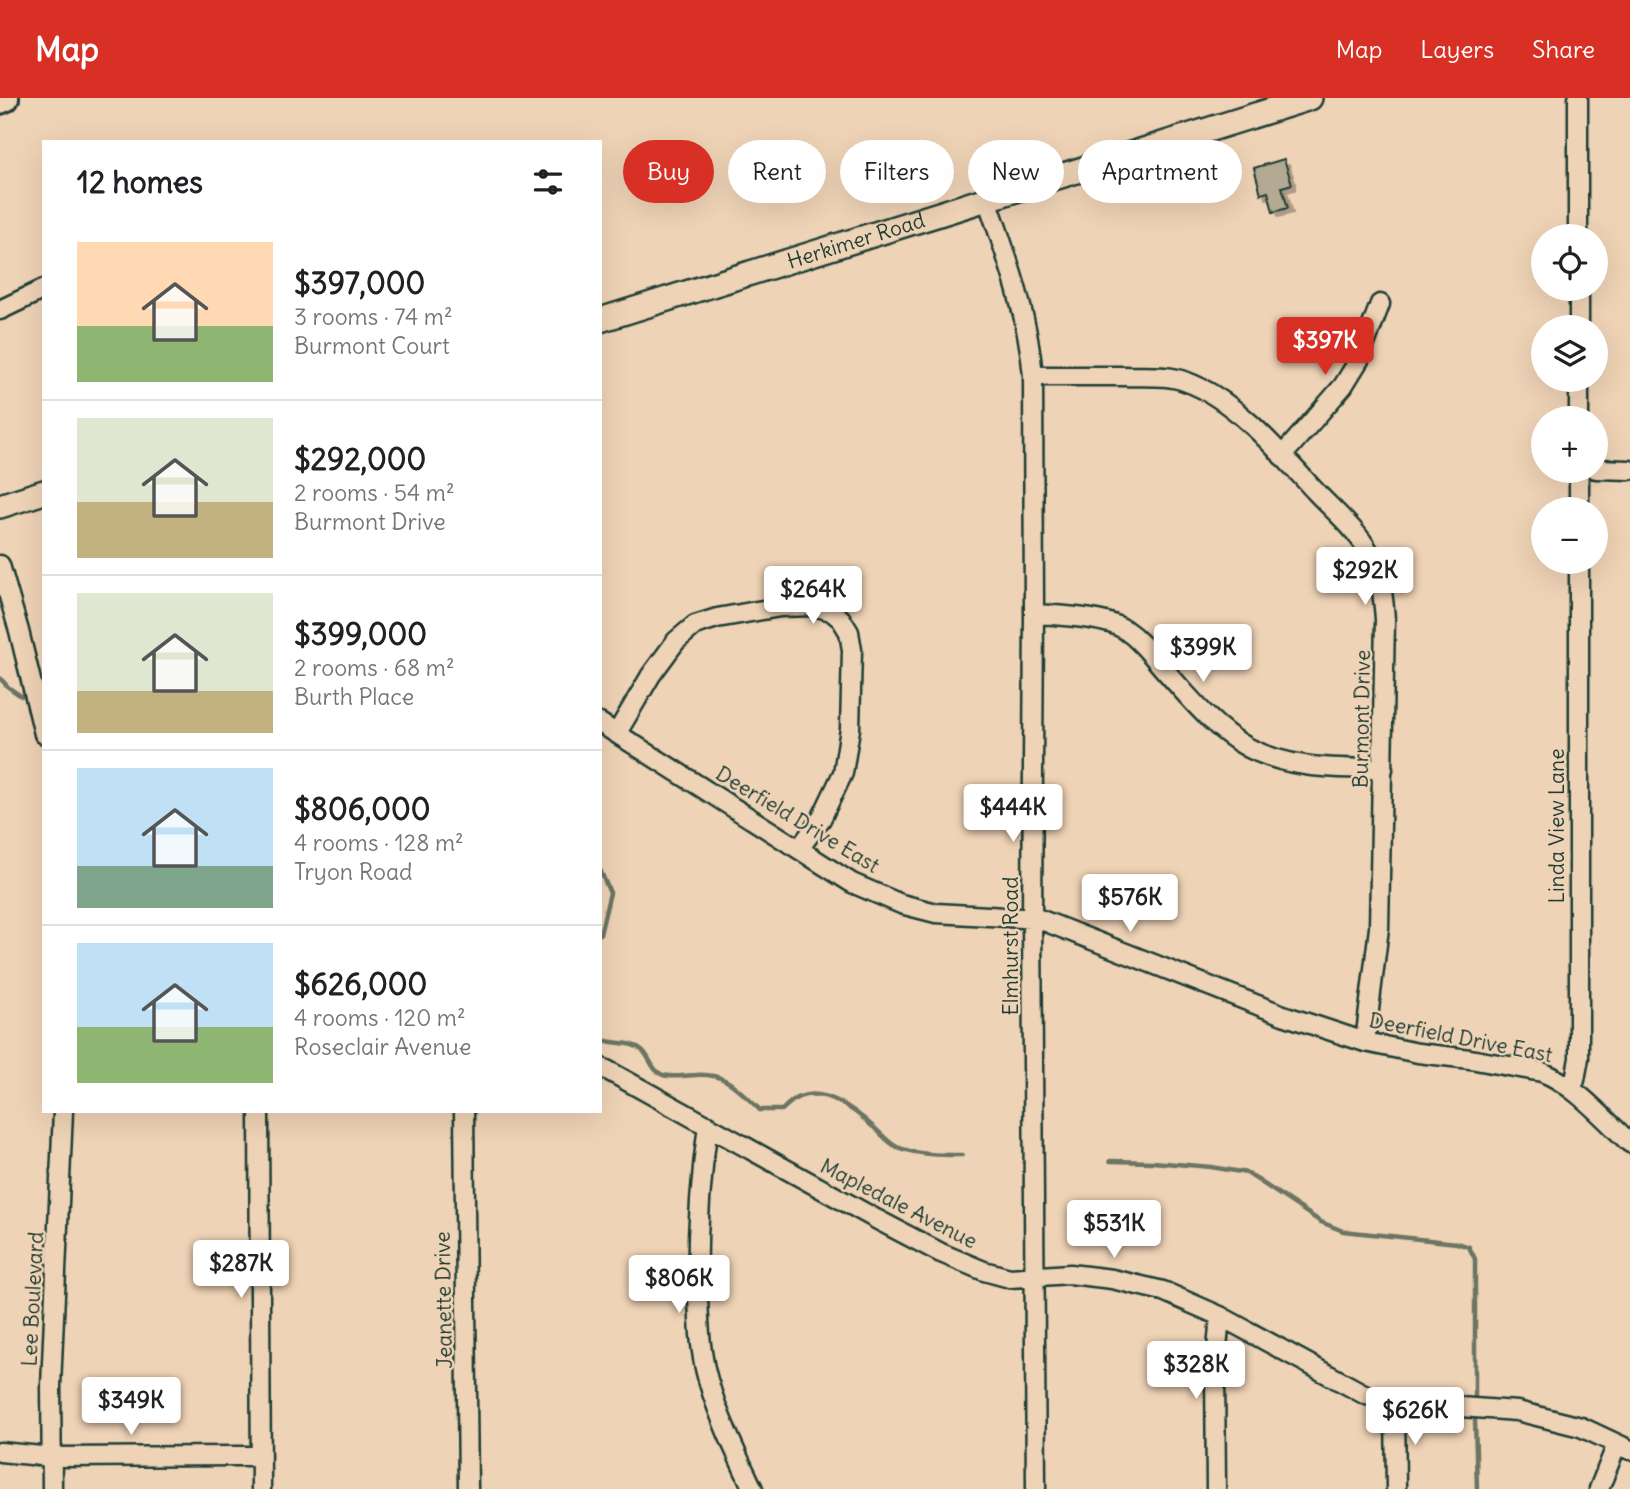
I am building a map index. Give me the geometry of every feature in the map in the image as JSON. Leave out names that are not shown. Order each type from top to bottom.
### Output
[{"type":"highway","points":[[0,100],[5,98]]},
{"type":"main road","name":"Herkimer Road","points":[[1064,175],[1310,98]]},
{"type":"main road","name":"Herkimer Road","points":[[602,319],[974,203]]},
{"type":"main road","points":[[0,506],[42,493]]},
{"type":"street","points":[[1578,98],[1578,224]]},
{"type":"street","name":"Elmhurst Road","points":[[988,203],[1015,282],[1031,348],[1033,376],[1032,918],[1036,1489]]},
{"type":"street","points":[[0,310],[42,290]]},
{"type":"street","points":[[1282,456],[1343,386],[1359,360],[1380,304]]},
{"type":"street","name":"Burmont Drive","points":[[1033,376],[1160,377],[1185,380],[1211,392],[1240,415],[1282,456],[1354,531],[1368,551],[1379,574],[1385,619],[1379,928],[1365,1042]]},
{"type":"street","points":[[1608,469],[1630,470]]},
{"type":"street","points":[[0,565],[42,726]]},
{"type":"street","name":"Linda View Lane","points":[[1571,1089],[1579,1058],[1579,574]]},
{"type":"street","points":[[617,733],[651,675],[676,641],[695,625],[717,618],[780,607],[814,606],[831,611],[841,619],[849,632],[852,650],[850,729],[843,773],[821,818],[799,849]]},
{"type":"street","points":[[1034,614],[1106,622],[1123,629],[1143,645],[1218,728],[1248,747],[1282,761],[1317,768],[1383,769]]},
{"type":"street","name":"Deerfield Drive East","points":[[602,724],[852,883],[901,904],[936,913],[1039,919],[1283,1015],[1365,1042],[1542,1072],[1571,1089],[1630,1143]]},
{"type":"street","name":"Mapledale Avenue","points":[[602,1068],[865,1213],[941,1253],[984,1271],[1010,1278],[1070,1274],[1112,1279],[1163,1291],[1220,1316],[1364,1394],[1395,1405],[1517,1412],[1581,1427],[1623,1447]]},
{"type":"street","name":"Lee Boulevard","points":[[52,1489],[51,1386],[63,1113]]},
{"type":"street","points":[[259,1113],[261,1489]]},
{"type":"street","name":"Jeanette Drive","points":[[464,1113],[468,1489]]},
{"type":"street","points":[[708,1125],[700,1186],[697,1260],[699,1328],[707,1378],[722,1422],[753,1489]]},
{"type":"street","points":[[1216,1489],[1215,1370],[1220,1316]]},
{"type":"street","points":[[1395,1405],[1396,1489]]},
{"type":"street","points":[[1599,1489],[1623,1447]]},
{"type":"street","points":[[0,1452],[52,1457],[261,1456]]},
{"type":"building","points":[[1284,159],[1292,184],[1282,187],[1288,208],[1273,212],[1268,192],[1261,194],[1254,168]]},
{"type":"waterway","points":[[0,678],[21,696]]},
{"type":"waterway","points":[[602,875],[610,893],[602,926]]},
{"type":"waterway","points":[[602,1040],[637,1047],[663,1075],[707,1075],[725,1080],[760,1110],[782,1110],[799,1097],[819,1095],[848,1107],[897,1147],[937,1155],[962,1155]]},
{"type":"waterway","points":[[1110,1161],[1211,1167],[1247,1173],[1321,1222],[1343,1231],[1457,1243],[1469,1247],[1475,1259],[1475,1396]]},
{"type":"waterway","points":[[1475,1420],[1477,1489]]}]
